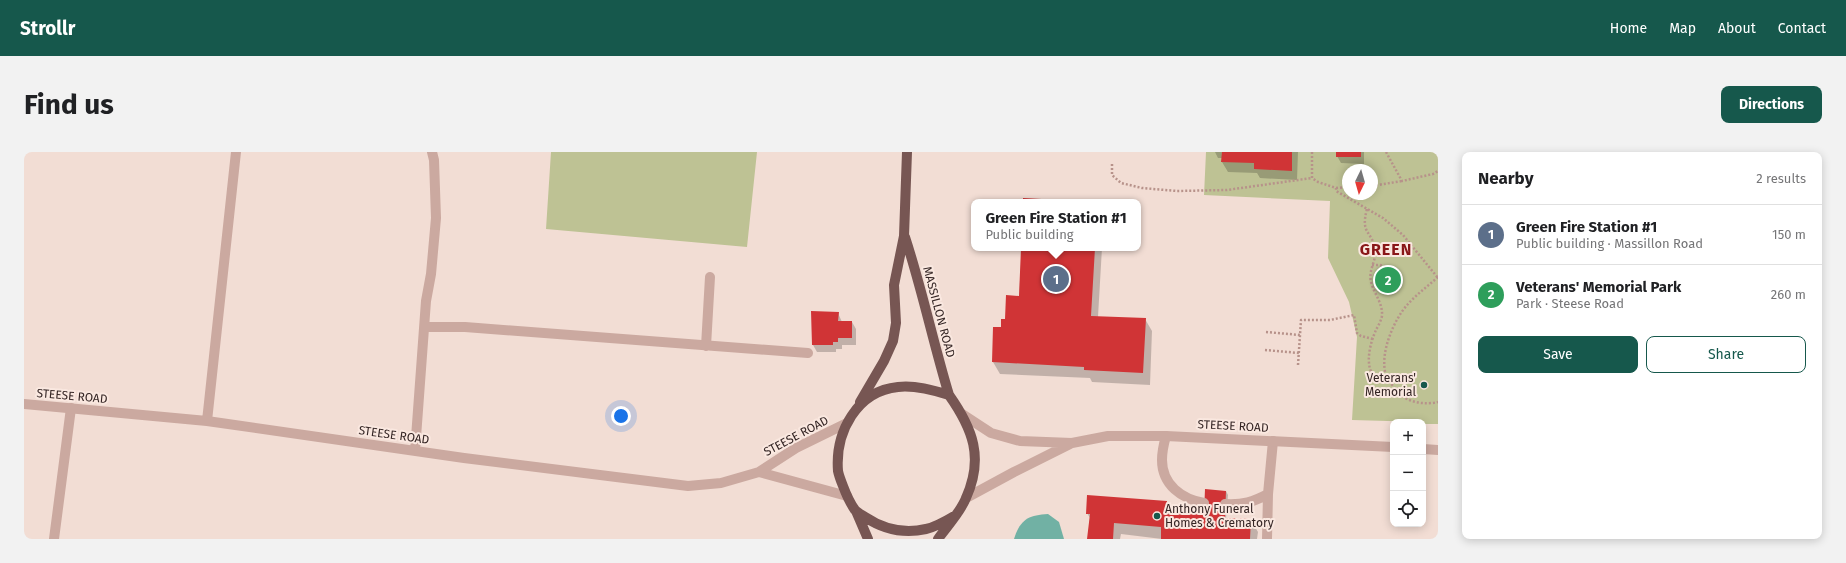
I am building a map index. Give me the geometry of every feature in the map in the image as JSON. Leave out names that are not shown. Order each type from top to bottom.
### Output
[{"type":"main road","name":"MASSILLON ROAD","points":[[858,406],[884,362],[893,341],[896,324],[894,285],[904,236],[906,152]]},
{"type":"main road","name":"MASSILLON ROAD","points":[[904,236],[921,291],[931,335],[949,395],[962,414],[974,444],[976,458],[973,475],[966,498],[956,515]]},
{"type":"main road","points":[[868,539],[856,511],[847,496],[838,473],[838,457],[845,424],[858,406],[880,391],[899,386],[920,388],[949,395]]},
{"type":"main road","points":[[856,511],[884,528],[902,531],[926,529],[940,524],[956,515]]},
{"type":"main road","points":[[938,539],[956,515]]},
{"type":"street","points":[[207,421],[236,152]]},
{"type":"street","points":[[415,450],[426,301],[431,274],[436,218],[434,160],[432,152]]},
{"type":"street","points":[[706,346],[710,277]]},
{"type":"street","points":[[425,327],[465,327],[808,353]]},
{"type":"street","name":"STEESE ROAD","points":[[24,404],[207,421],[688,486],[721,483],[759,472],[790,451],[845,424]]},
{"type":"street","points":[[54,539],[71,408]]},
{"type":"street","name":"STEESE ROAD","points":[[962,414],[991,433],[1008,439],[1020,441],[1072,443],[1108,436],[1166,436],[1390,448]]},
{"type":"street","points":[[1166,436],[1162,461],[1166,479],[1172,488],[1180,495],[1191,500],[1204,503]]},
{"type":"street","points":[[1267,539],[1268,494],[1273,441]]},
{"type":"street","name":"STEESE ROAD","points":[[966,498],[1007,475],[1072,443]]},
{"type":"street","points":[[1426,449],[1438,450]]},
{"type":"street","name":"STEESE ROAD","points":[[759,472],[847,496]]},
{"type":"street","points":[[1225,504],[1242,504],[1255,501],[1268,494]]},
{"type":"path","points":[[1312,152],[1312,178]]},
{"type":"path","points":[[1386,152],[1402,181]]},
{"type":"path","points":[[1112,164],[1112,175],[1121,183],[1142,188],[1177,191],[1227,190],[1312,178],[1318,182],[1336,188],[1342,188]]},
{"type":"path","points":[[1378,185],[1433,174],[1438,171]]},
{"type":"path","points":[[1336,188],[1336,191],[1383,218],[1403,235],[1438,277],[1407,305],[1387,342],[1384,360],[1388,379],[1401,395],[1415,402],[1431,404],[1438,402]]},
{"type":"path","points":[[1367,209],[1364,224],[1375,250],[1371,280],[1382,309],[1382,319],[1373,339],[1369,368],[1374,377],[1385,382],[1388,379]]},
{"type":"path","points":[[1372,265],[1380,264],[1395,270]]},
{"type":"path","points":[[1298,365],[1301,320],[1330,320],[1354,314],[1357,333],[1361,336],[1373,339]]},
{"type":"path","points":[[1266,332],[1300,335]]},
{"type":"path","points":[[1265,350],[1299,353]]},
{"type":"green space","points":[[551,152],[757,152],[747,247],[546,229]]},
{"type":"green space","points":[[1206,152],[1438,152],[1438,424],[1426,424],[1426,419],[1390,419],[1390,421],[1352,420],[1357,337],[1349,302],[1328,258],[1330,201],[1204,195]]},
{"type":"water","points":[[1048,514],[1059,522],[1064,539],[1014,539],[1019,527],[1030,517]]},
{"type":"building","points":[[1222,152],[1292,152],[1292,171],[1254,169],[1254,163],[1221,162]]},
{"type":"building","points":[[1336,152],[1361,152],[1361,157],[1336,157]]},
{"type":"building","points":[[1021,251],[1095,251],[1091,316],[1146,318],[1143,373],[1084,370],[1084,367],[992,362],[993,327],[1001,327],[1001,319],[1005,319],[1006,295],[1019,296]]},
{"type":"building","points":[[811,311],[839,312],[838,321],[852,321],[852,338],[838,338],[838,342],[833,342],[833,345],[812,345]]},
{"type":"building","name":"Anthony Funeral Homes & Crematory","points":[[1205,489],[1226,491],[1225,518],[1251,519],[1250,539],[1161,539],[1161,527],[1114,523],[1113,539],[1087,539],[1090,514],[1086,514],[1087,495],[1167,501],[1166,514],[1177,515],[1177,511],[1204,514]]},
{"type":"place","name":"Green Fire Station #1","points":[[1056,279]]},
{"type":"place","name":"Veterans' Memorial Park","points":[[1388,280]]},
{"type":"place","name":"Veterans' Memorial","points":[[1424,385]]},
{"type":"place","name":"Anthony Funeral Homes & Crematory","points":[[1157,516]]},
{"type":"district","name":"GREEN","points":[[1386,249]]}]
